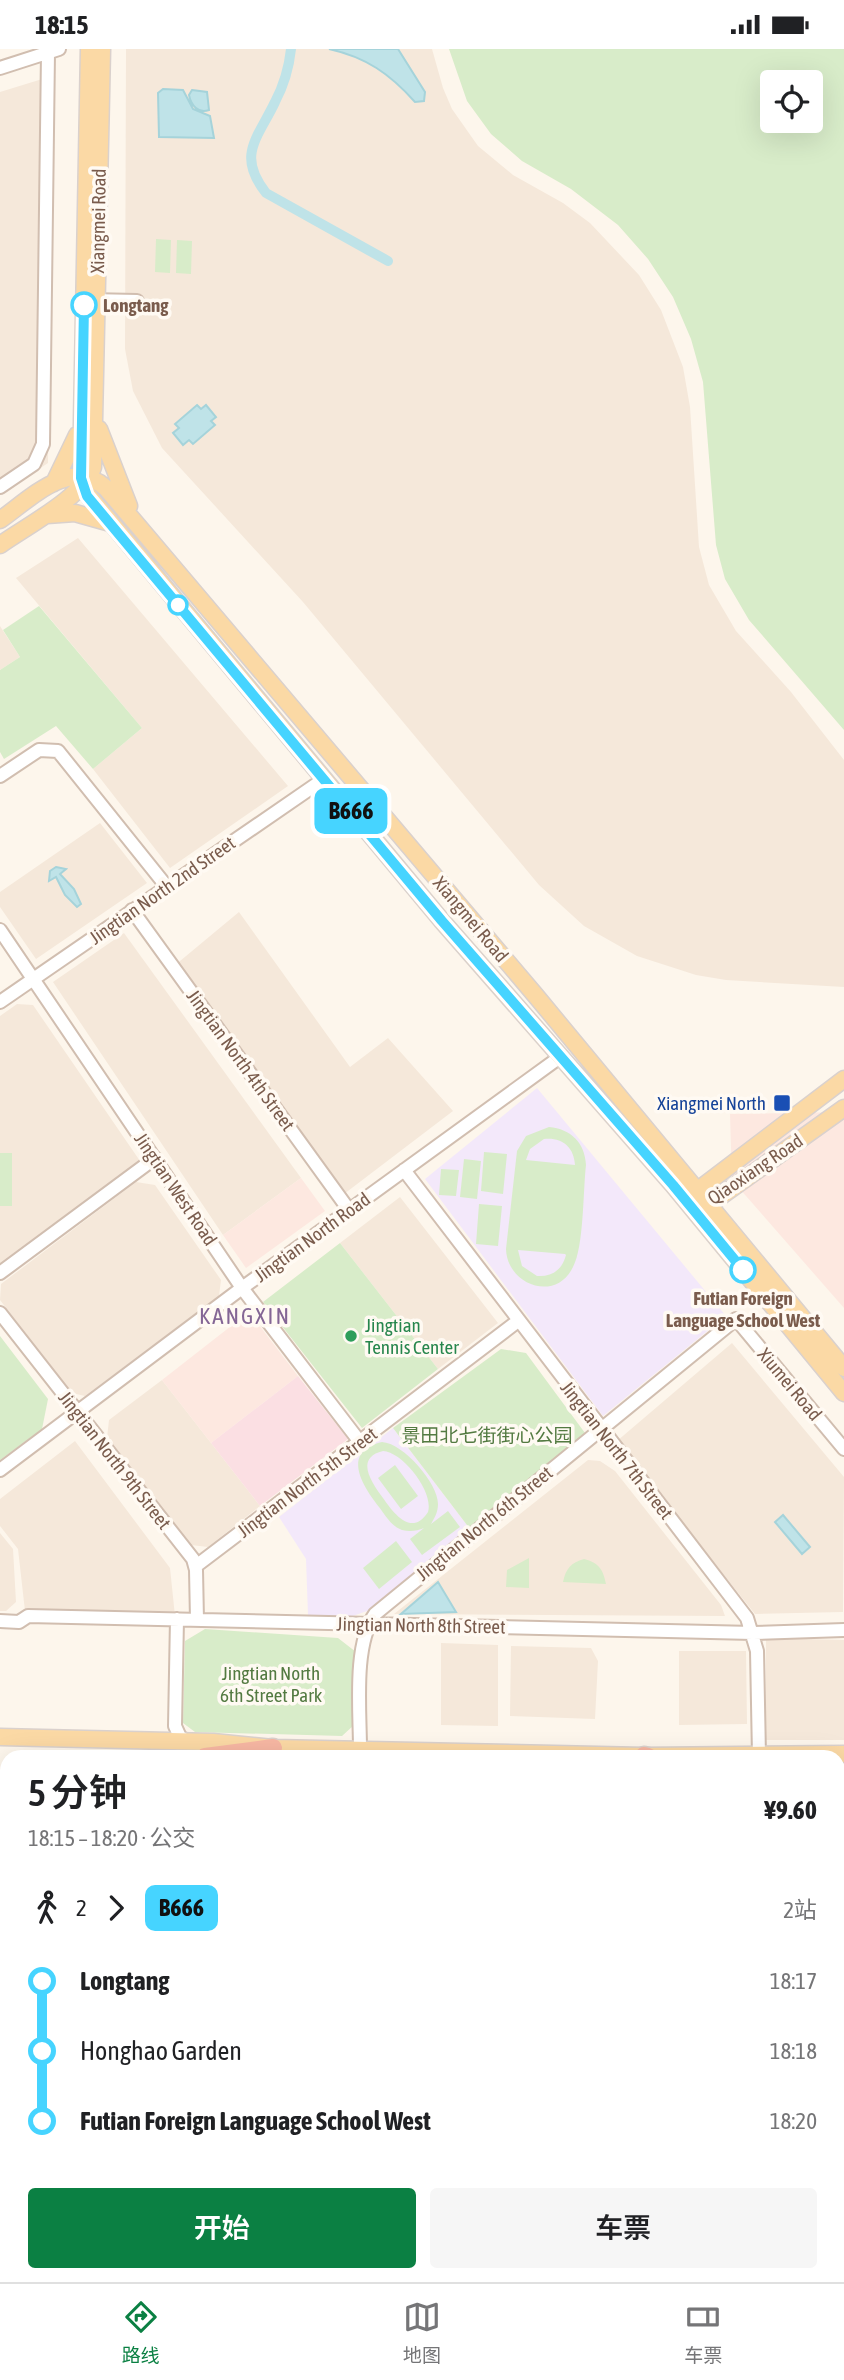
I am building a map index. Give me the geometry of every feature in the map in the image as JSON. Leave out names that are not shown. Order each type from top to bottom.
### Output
[{"type":"highway","points":[[258,1750],[273,1748]]},
{"type":"main road","name":"Xiangmei Road","points":[[84,479],[93,463],[95,405],[91,300],[89,49]]},
{"type":"main road","name":"Xiangmei Road","points":[[102,49],[91,300],[82,419],[84,479],[113,526],[442,921],[691,1206],[844,1393]]},
{"type":"main road","points":[[95,405],[109,460],[144,533]]},
{"type":"main road","points":[[0,520],[54,483],[71,453],[82,419]]},
{"type":"main road","name":"Xiangmei Road","points":[[84,479],[106,488],[578,1046],[844,1368]]},
{"type":"main road","points":[[54,483],[84,479]]},
{"type":"main road","points":[[0,545],[84,479]]},
{"type":"main road","points":[[35,520],[55,513],[75,513],[96,517],[113,526]]},
{"type":"main road","points":[[442,921],[451,922],[458,918],[460,910],[457,902]]},
{"type":"main road","points":[[560,1057],[578,1046]]},
{"type":"main road","points":[[560,1057],[593,1064]]},
{"type":"main road","name":"Qiaoxiang Road","points":[[691,1206],[698,1191],[844,1079]]},
{"type":"main road","name":"Qiaoxiang Road","points":[[691,1206],[710,1204],[844,1108]]},
{"type":"main road","points":[[0,1737],[189,1742],[273,1748],[401,1750]]},
{"type":"street","points":[[0,68],[54,51],[43,444],[34,464],[0,487]]},
{"type":"street","points":[[91,300],[137,301]]},
{"type":"street","points":[[0,776],[40,750],[58,751],[167,887]]},
{"type":"street","name":"Jingtian North 2nd Street","points":[[0,1002],[324,779]]},
{"type":"street","name":"Jingtian North 4th Street","points":[[130,912],[347,1212]]},
{"type":"street","name":"Jingtian West Road","points":[[0,930],[242,1288],[360,1442]]},
{"type":"street","name":"Jingtian North Road","points":[[0,1470],[242,1288],[560,1057]]},
{"type":"street","points":[[0,1273],[155,1158]]},
{"type":"street","name":"Jingtian North 7th Street","points":[[404,1170],[600,1429],[736,1602],[753,1633],[757,1651],[759,1750]]},
{"type":"street","name":"Jingtian North 9th Street","points":[[0,1313],[195,1566]]},
{"type":"street","name":"Jingtian North 6th Street","points":[[367,1624],[384,1605],[736,1319]]},
{"type":"street","name":"Xiumei Road","points":[[736,1319],[844,1449]]},
{"type":"street","name":"Jingtian North 5th Street","points":[[195,1566],[518,1321]]},
{"type":"street","points":[[195,1566],[197,1620]]},
{"type":"street","name":"Jingtian North 8th Street","points":[[0,1621],[19,1622],[28,1616],[753,1633],[844,1630]]},
{"type":"street","points":[[177,1619],[175,1725],[180,1737],[189,1742]]},
{"type":"street","points":[[360,1749],[362,1650],[367,1624]]},
{"type":"shaded area","points":[[126,49],[432,49],[452,109],[478,146],[513,175],[563,203],[590,223],[639,275],[661,310],[683,367],[690,407],[699,547],[709,585],[736,631],[791,692],[844,760],[844,987],[726,980],[696,975],[637,956],[584,926],[539,885],[303,602],[162,448],[133,391],[125,349]]},
{"type":"shaded area","points":[[52,76],[48,463],[0,495],[0,92]]},
{"type":"shaded area","points":[[78,538],[288,786],[170,868],[93,769],[142,728],[16,578]]},
{"type":"shaded area","points":[[0,626],[20,657],[0,670]]},
{"type":"shaded area","points":[[100,823],[147,883],[36,959],[0,907],[0,892]]},
{"type":"shaded area","points":[[239,912],[350,1067],[388,1038],[453,1111],[344,1194],[174,966]]},
{"type":"shaded area","points":[[124,933],[301,1178],[223,1235],[53,982]]},
{"type":"shaded area","points":[[17,1004],[33,1005],[140,1161],[0,1265],[0,1016]]},
{"type":"shaded area","points":[[537,1088],[726,1316],[603,1416],[425,1179]]},
{"type":"shaded area","points":[[844,1112],[844,1308],[732,1180],[730,1114]]},
{"type":"shaded area","points":[[301,1178],[325,1211],[246,1268],[223,1235]]},
{"type":"shaded area","points":[[136,1182],[155,1185],[221,1280],[219,1296],[85,1396],[72,1393],[0,1300],[1,1284]]},
{"type":"shaded area","points":[[400,1197],[498,1323],[438,1369],[340,1243]]},
{"type":"shaded area","points":[[249,1312],[298,1376],[211,1443],[162,1380]]},
{"type":"shaded area","points":[[732,1343],[844,1477],[843,1612],[755,1614],[617,1441]]},
{"type":"shaded area","points":[[298,1376],[348,1439],[260,1506],[211,1443]]},
{"type":"shaded area","points":[[162,1380],[260,1506],[208,1547],[191,1545],[107,1438],[109,1420]]},
{"type":"shaded area","points":[[393,1428],[470,1529],[367,1611],[347,1618],[308,1615],[306,1559],[279,1517]]},
{"type":"shaded area","points":[[75,1441],[170,1568],[175,1616],[25,1611],[18,1549],[0,1526],[0,1499]]},
{"type":"shaded area","points":[[588,1460],[600,1461],[615,1471],[721,1605],[725,1616],[394,1614]]},
{"type":"shaded area","points":[[0,1533],[13,1549],[16,1602],[6,1611],[0,1611]]},
{"type":"shaded area","points":[[766,1638],[844,1640],[844,1740],[766,1740]]},
{"type":"shaded area","points":[[441,1643],[498,1645],[498,1726],[441,1725]]},
{"type":"shaded area","points":[[511,1646],[591,1648],[598,1661],[595,1719],[510,1716]]},
{"type":"shaded area","points":[[679,1651],[746,1651],[747,1724],[679,1725]]},
{"type":"green space","points":[[449,49],[844,49],[844,730],[749,620],[725,579],[716,545],[703,382],[691,339],[673,297],[648,259],[618,225],[571,189],[522,161],[491,134],[467,101]]},
{"type":"green space","points":[[156,239],[171,240],[170,273],[155,272]]},
{"type":"green space","points":[[177,240],[192,241],[191,274],[176,273]]},
{"type":"green space","points":[[39,606],[142,728],[93,769],[56,726],[4,759],[0,752],[0,670],[20,657],[3,630]]},
{"type":"green space","points":[[549,1127],[557,1128],[570,1134],[580,1144],[585,1157],[577,1258],[565,1278],[545,1287],[523,1280],[514,1272],[508,1262],[506,1249],[517,1151],[526,1136]],"holes":[[[544,1139],[566,1144],[575,1165],[526,1160],[530,1149]],[[518,1250],[565,1254],[566,1255],[556,1271],[537,1276],[522,1266]]]},
{"type":"green space","points":[[484,1152],[507,1154],[503,1194],[481,1191]]},
{"type":"green space","points":[[0,1153],[12,1153],[12,1206],[0,1206]]},
{"type":"green space","points":[[464,1159],[481,1161],[477,1199],[460,1197]]},
{"type":"green space","points":[[441,1169],[459,1170],[456,1196],[439,1195]]},
{"type":"green space","points":[[479,1204],[502,1206],[498,1246],[476,1244]]},
{"type":"green space","name":"Jingtian Tennis Center","points":[[340,1243],[438,1369],[362,1428],[263,1302]]},
{"type":"green space","points":[[0,1336],[48,1399],[42,1429],[0,1460]]},
{"type":"green space","name":"景田北七街街心公园","points":[[501,1349],[526,1353],[585,1433],[470,1529],[393,1428]]},
{"type":"green space","points":[[382,1442],[400,1449],[426,1475],[436,1495],[437,1510],[431,1524],[448,1511],[460,1527],[422,1555],[410,1539],[424,1528],[408,1531],[395,1526],[373,1499],[362,1480],[358,1461],[369,1447]],"holes":[[[383,1451],[391,1453],[408,1465],[426,1494],[428,1512],[416,1523],[404,1520],[392,1510],[374,1485],[368,1471],[369,1459],[374,1454]]]},
{"type":"green space","points":[[395,1465],[418,1496],[401,1509],[378,1478]]},
{"type":"green space","points":[[396,1541],[412,1562],[379,1589],[363,1568]]},
{"type":"green space","points":[[529,1558],[529,1588],[506,1587],[507,1570]]},
{"type":"green space","points":[[584,1559],[600,1567],[606,1584],[563,1582],[570,1567]]},
{"type":"green space","name":"Jingtian North 6th Street Park","points":[[205,1629],[338,1638],[356,1652],[354,1725],[342,1736],[195,1732],[183,1723],[185,1641]]},
{"type":"water","points":[[329,49],[398,49],[425,92],[424,101],[415,102],[387,75],[366,62]]},
{"type":"water","points":[[163,89],[183,90],[193,109],[210,116],[214,138],[159,137],[158,93]]},
{"type":"water","points":[[192,90],[207,92],[209,110],[198,110],[193,105],[189,95]]},
{"type":"water","points":[[197,405],[201,409],[206,405],[216,417],[211,421],[215,425],[193,444],[189,440],[183,445],[173,433],[179,428],[175,424]]},
{"type":"water","points":[[56,867],[66,869],[60,874],[74,889],[81,904],[77,907],[65,895],[56,877],[49,881],[50,871]]},
{"type":"water","points":[[783,1515],[810,1547],[802,1554],[775,1522]]},
{"type":"water","points":[[438,1582],[456,1612],[401,1614]]},
{"type":"waterway","points":[[291,49],[281,89],[253,147],[252,168],[257,180],[266,193],[388,261]]},
{"type":"bus line","name":"B666","points":[[84,305],[81,478],[87,496],[442,921],[673,1185],[743,1270]]},
{"type":"place","name":"Longtang","points":[[84,305]]},
{"type":"place","name":"Xiangmei North","points":[[782,1103]]},
{"type":"place","name":"Futian Foreign Language School West","points":[[743,1270]]},
{"type":"place","name":"Jingtian Tennis Center","points":[[351,1336]]},
{"type":"district","name":"KANGXIN","points":[[245,1316]]}]
